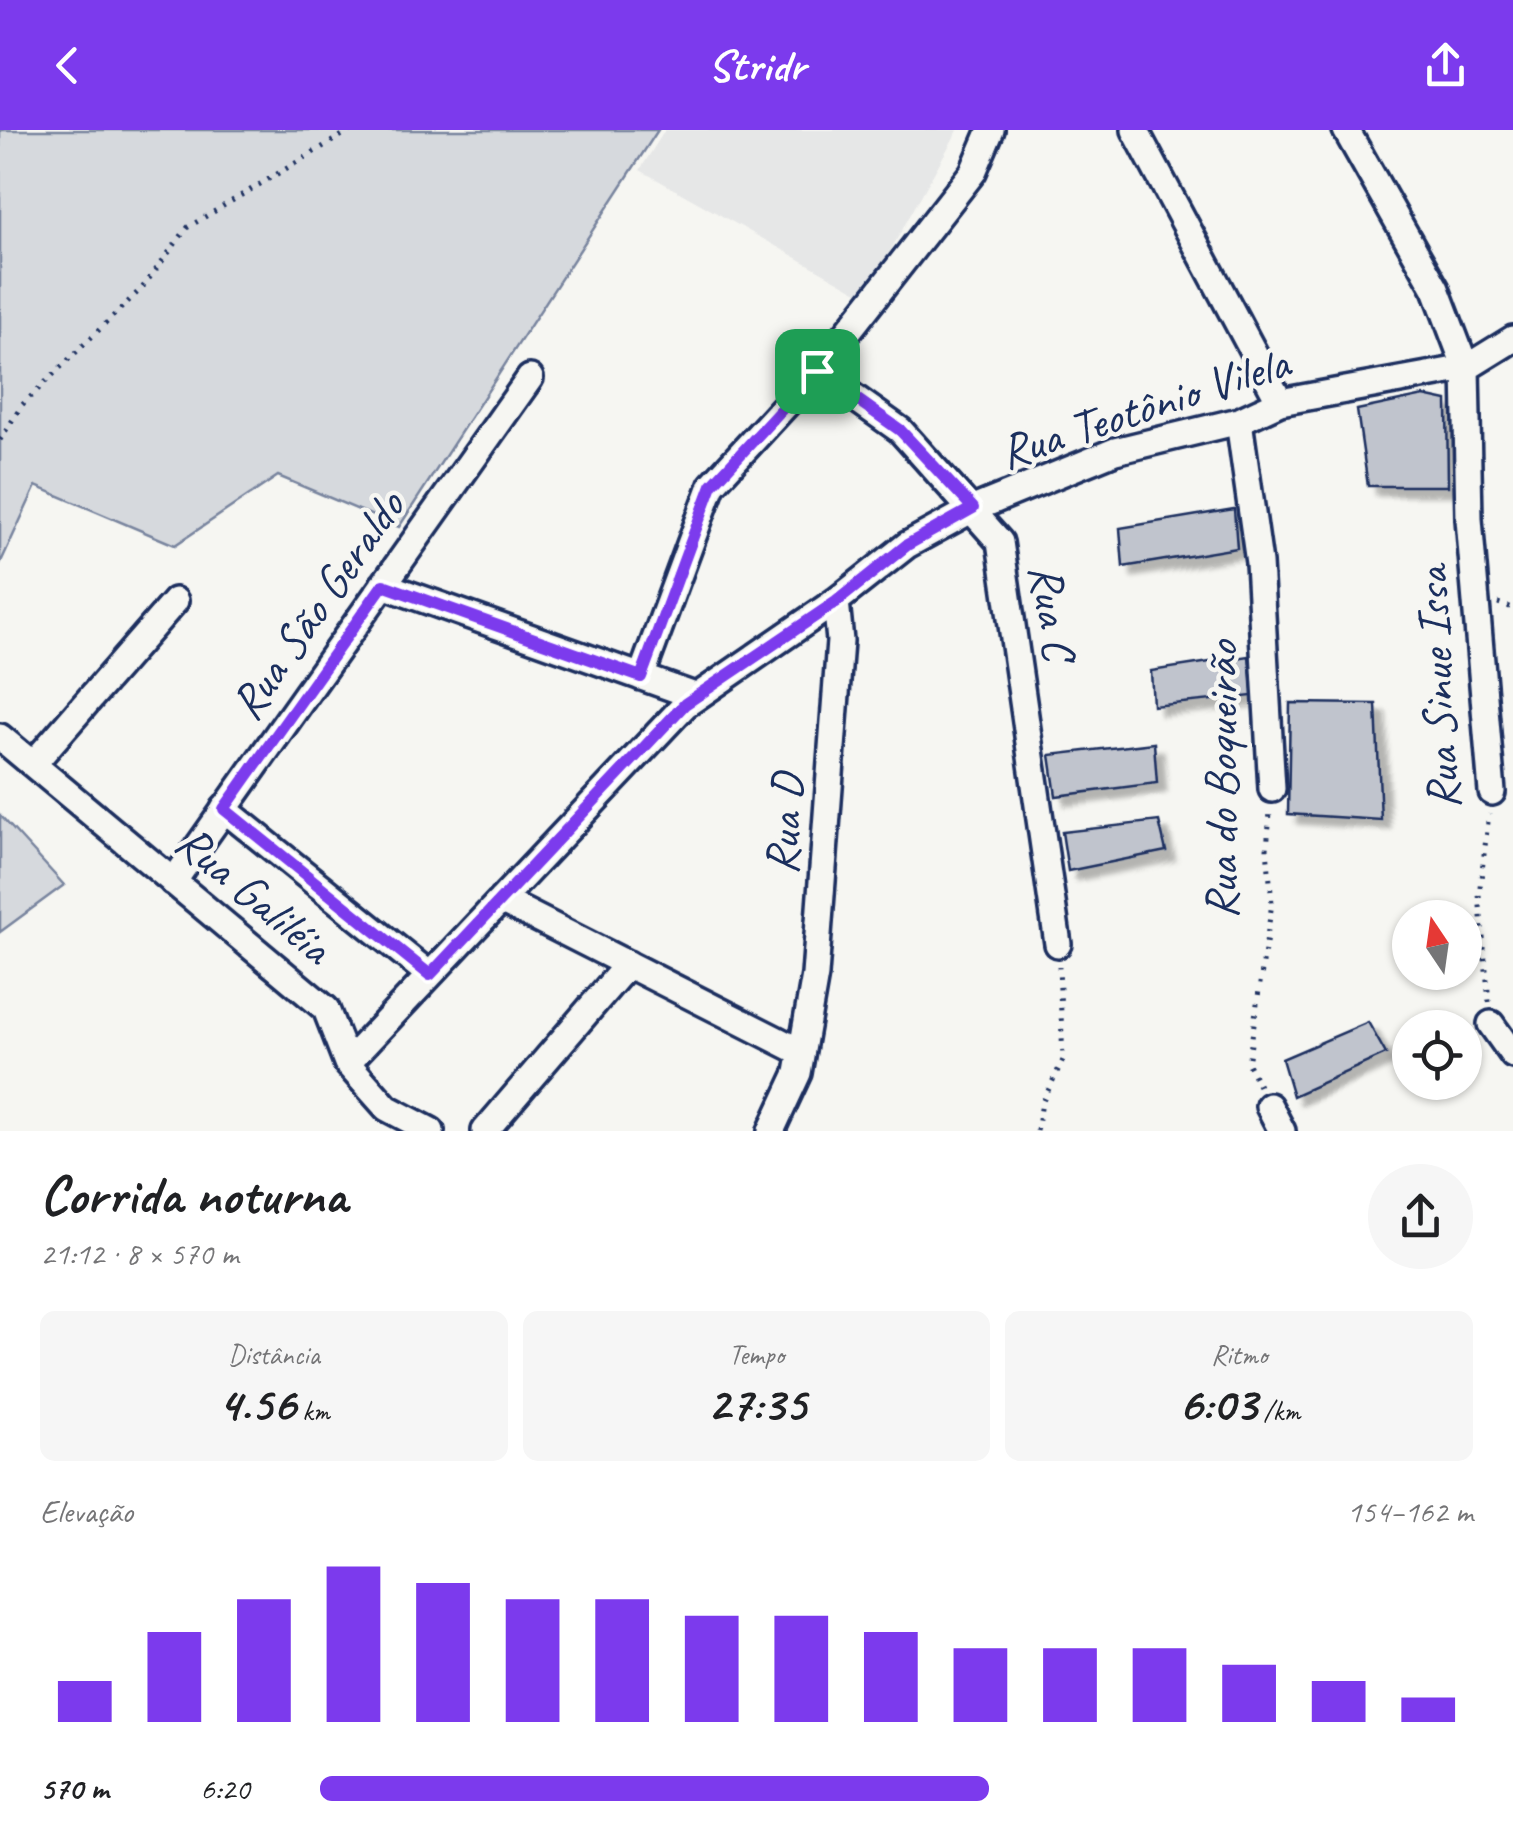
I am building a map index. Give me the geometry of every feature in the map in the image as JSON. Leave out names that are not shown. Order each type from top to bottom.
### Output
[{"type":"street","points":[[641,677],[712,485],[817,371],[973,172],[990,130]]},
{"type":"street","points":[[1135,130],[1280,402]]},
{"type":"street","name":"Rua Sinue Issa","points":[[1346,130],[1436,289],[1466,368],[1469,519],[1492,792]]},
{"type":"street","name":"Rua Teotônio Vilela","points":[[347,1063],[694,696],[836,602],[907,545],[973,508],[1114,452],[1239,422],[1280,402],[1466,368],[1513,339]]},
{"type":"street","name":"Rua C","points":[[817,371],[900,430],[1000,542],[1058,944]]},
{"type":"street","name":"Rua São Geraldo","points":[[173,882],[530,378]]},
{"type":"street","name":"Rua do Boqueirão","points":[[1239,422],[1259,563],[1272,789]]},
{"type":"street","points":[[383,585],[694,696]]},
{"type":"street","points":[[32,764],[175,601]]},
{"type":"street","name":"Rua D","points":[[771,1131],[798,1072],[815,975],[840,641],[836,602]]},
{"type":"street","name":"Rua Galiléia","points":[[0,737],[326,1009],[347,1063],[387,1108],[430,1131]]},
{"type":"street","points":[[224,809],[430,975]]},
{"type":"street","points":[[501,900],[802,1052]]},
{"type":"street","points":[[485,1131],[628,964]]},
{"type":"street","points":[[1491,1024],[1513,1054]]},
{"type":"street","points":[[1269,1106],[1282,1131]]},
{"type":"path","points":[[0,440],[22,405],[142,288],[188,227],[351,130]]},
{"type":"path","name":"Rua do Boqueirão","points":[[1269,1106],[1248,1064],[1272,904],[1267,848],[1272,789]]},
{"type":"path","name":"Rua Sinue Issa","points":[[1491,1024],[1479,895],[1492,792]]},
{"type":"path","points":[[1037,1131],[1042,1103],[1063,1060],[1058,944]]},
{"type":"shaded area","points":[[0,130],[658,130],[399,527],[278,476],[175,545],[36,486],[0,564]]},
{"type":"shaded area","points":[[665,130],[958,130],[865,296],[640,170]]},
{"type":"shaded area","points":[[0,815],[64,885],[0,932]]},
{"type":"building","points":[[1424,396],[1447,401],[1448,486],[1368,486],[1357,410]]},
{"type":"building","points":[[1234,509],[1237,548],[1123,567],[1120,528]]},
{"type":"building","points":[[1249,656],[1253,696],[1153,706],[1151,671]]},
{"type":"building","points":[[1290,703],[1376,704],[1381,820],[1288,814]]},
{"type":"building","points":[[1154,743],[1157,783],[1056,796],[1050,755]]},
{"type":"building","points":[[1159,821],[1166,851],[1068,871],[1062,832]]},
{"type":"building","points":[[1368,1022],[1386,1054],[1293,1096],[1282,1059]]},
{"type":"route","points":[[817,371],[900,430],[973,508],[907,545],[836,602],[694,696],[430,975],[224,809],[383,585],[641,677],[712,485],[817,371]]}]
